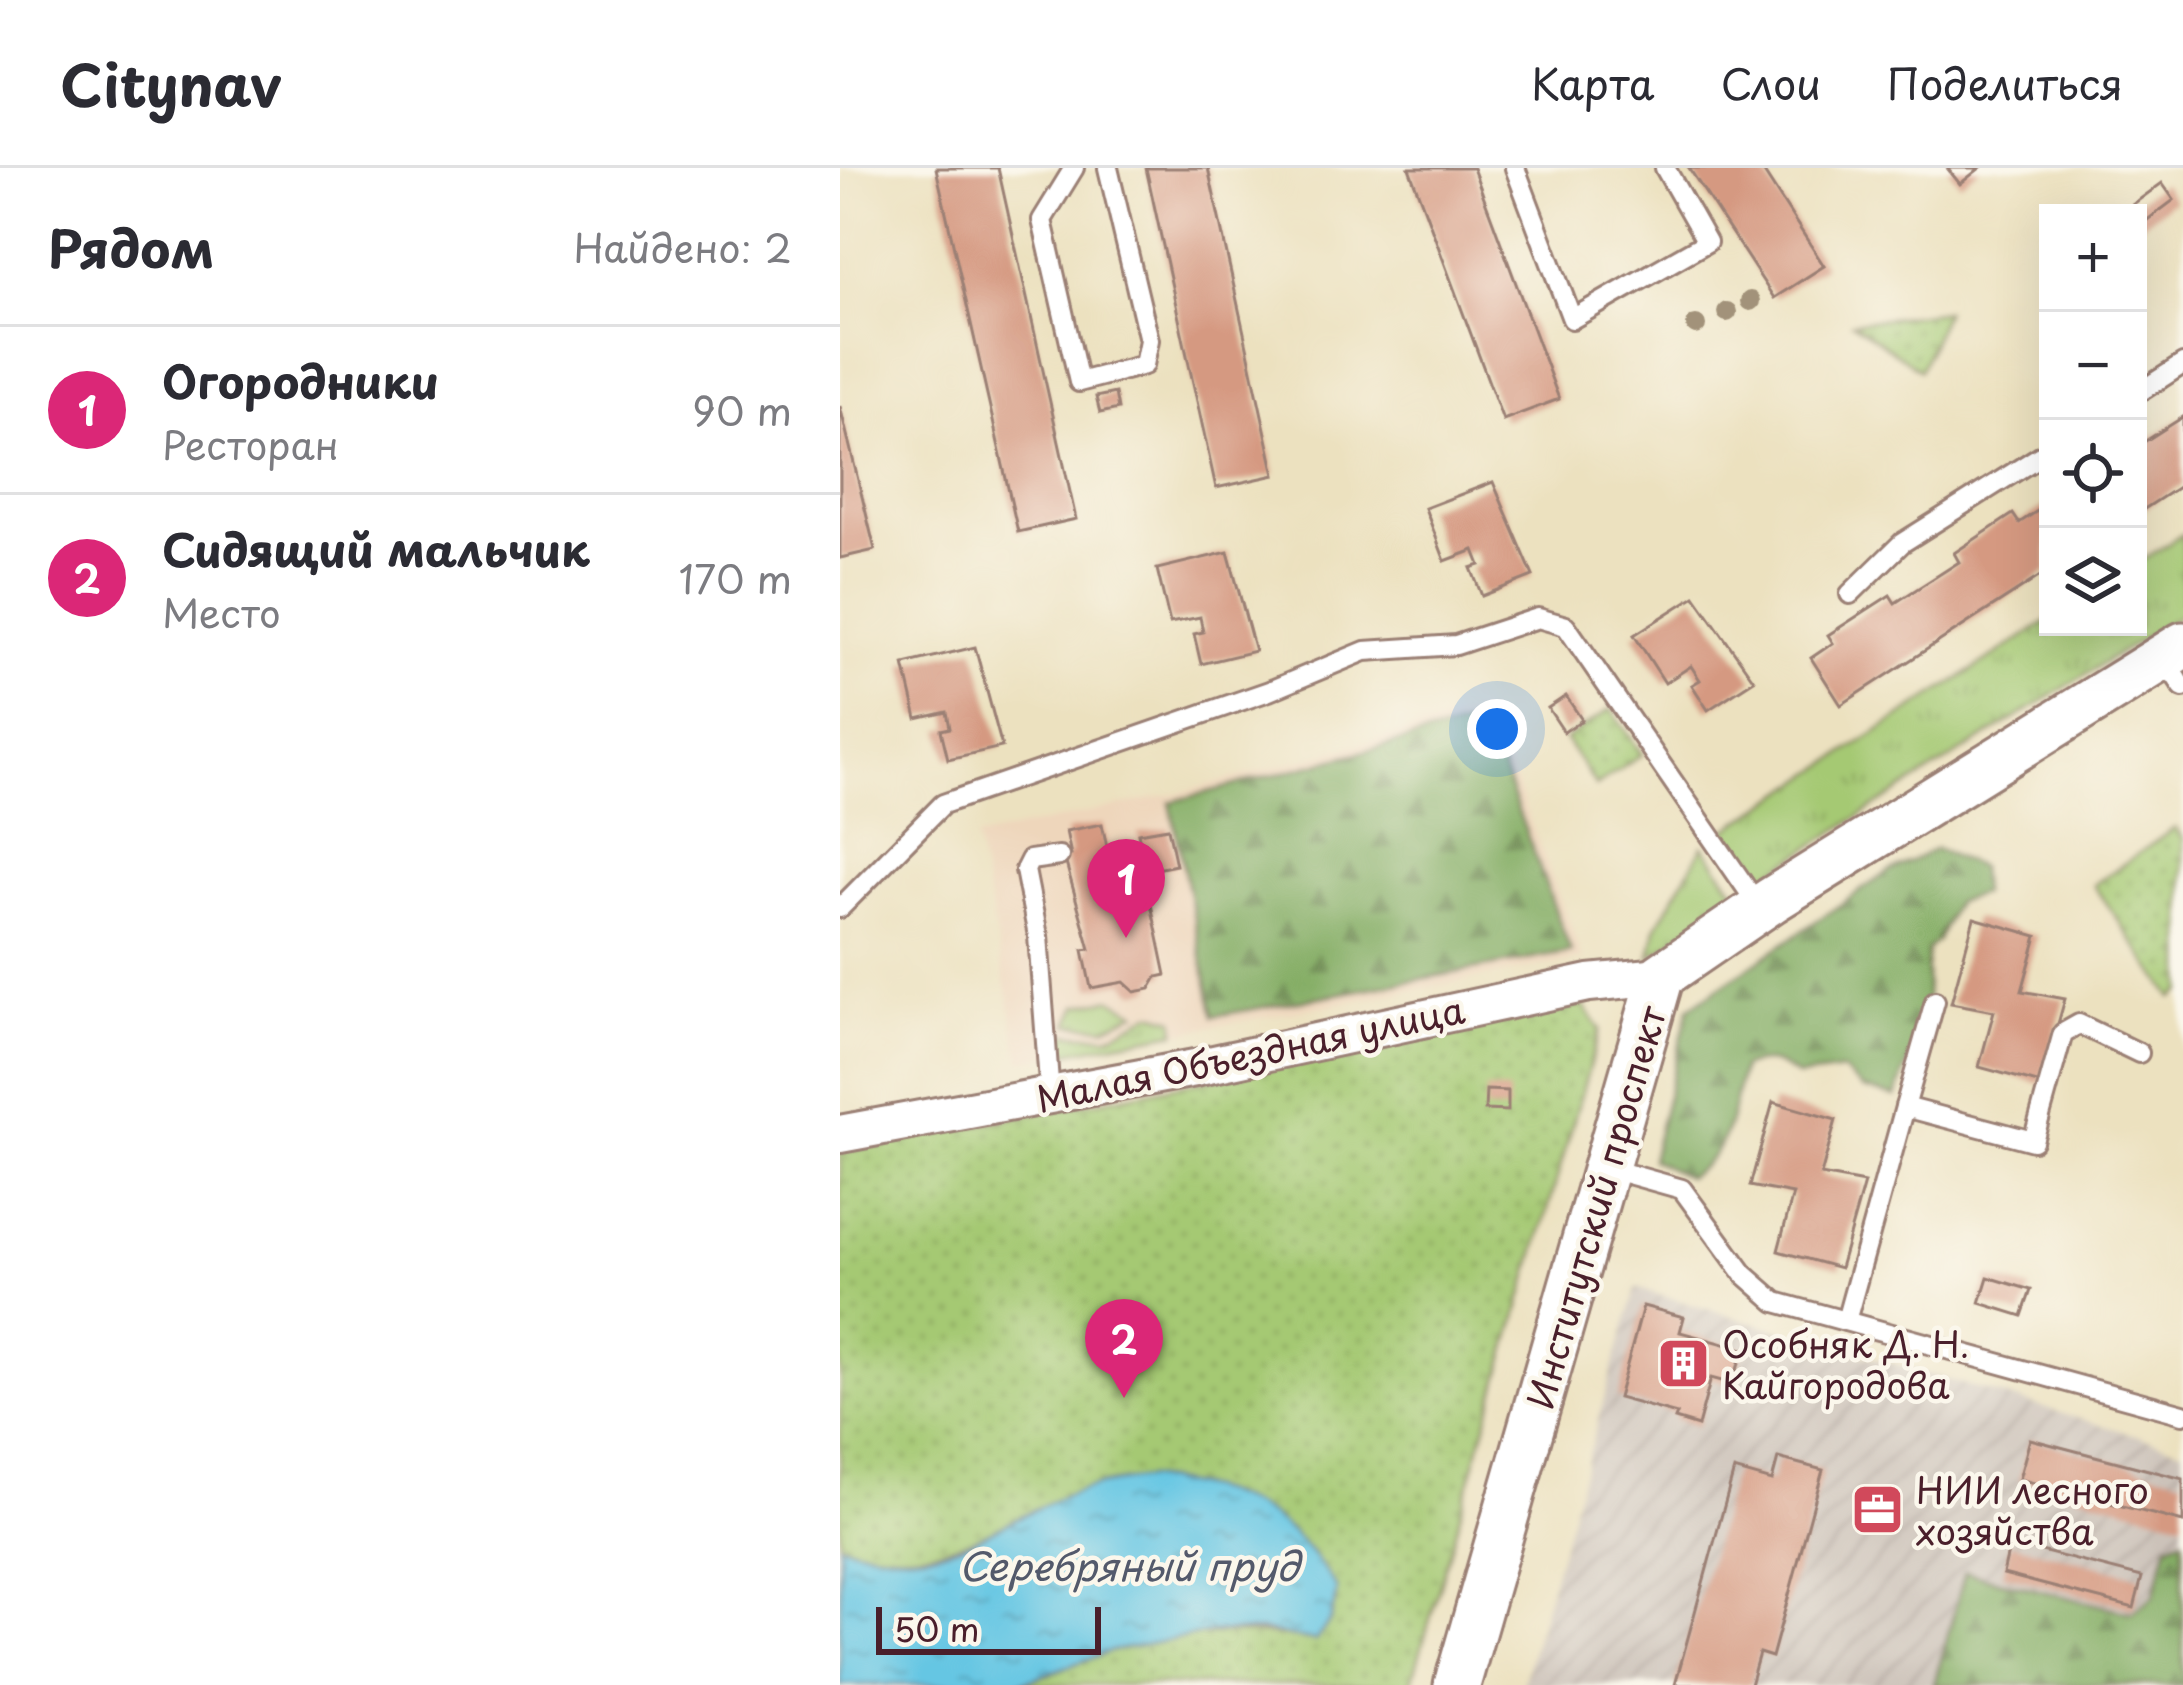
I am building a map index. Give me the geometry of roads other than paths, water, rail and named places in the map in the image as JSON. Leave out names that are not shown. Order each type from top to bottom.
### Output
[{"type":"street","name":"Институтский проспект","points":[[1457,1685],[1661,976],[1760,908],[2176,664]]},
{"type":"street","name":"Малая Объездная улица","points":[[840,1135],[1050,1096],[1589,982],[1661,976]]},
{"type":"lane","points":[[1074,168],[1042,220],[1079,382],[1144,365],[1149,340],[1108,168]]},
{"type":"lane","points":[[1515,168],[1572,319],[1707,242],[1665,168]]},
{"type":"lane","points":[[2147,387],[2183,364]]},
{"type":"lane","points":[[1850,594],[1902,543],[2039,457]]},
{"type":"lane","points":[[840,908],[943,804],[1269,691],[1365,651],[1456,646],[1538,618],[1565,626],[1760,908]]},
{"type":"lane","points":[[1050,1096],[1038,937],[1025,870],[1030,860],[1059,856]]},
{"type":"lane","points":[[1846,1321],[1935,1000]]},
{"type":"lane","points":[[1905,1107],[2033,1141],[2063,1033],[2079,1024],[2140,1053]]},
{"type":"lane","points":[[1607,1168],[1682,1189],[1744,1274],[1776,1302],[2183,1414]]},
{"type":"water","name":"Серебряный пруд","points":[[1147,1478],[1233,1497],[1279,1522],[1299,1540],[1337,1589],[1331,1620],[1315,1641],[1261,1631],[1210,1633],[1112,1651],[1014,1685],[840,1685],[840,1544],[879,1553],[941,1551],[1081,1490]]},
{"type":"place","name":"Огородники","points":[[1126,938]]},
{"type":"place","name":"Особняк Д. Н. Кайгородова","points":[[1683,1364]]},
{"type":"place","name":"Сидящий мальчик","points":[[1124,1398]]},
{"type":"place","name":"НИИ лесного хозяйства","points":[[1877,1510]]}]
